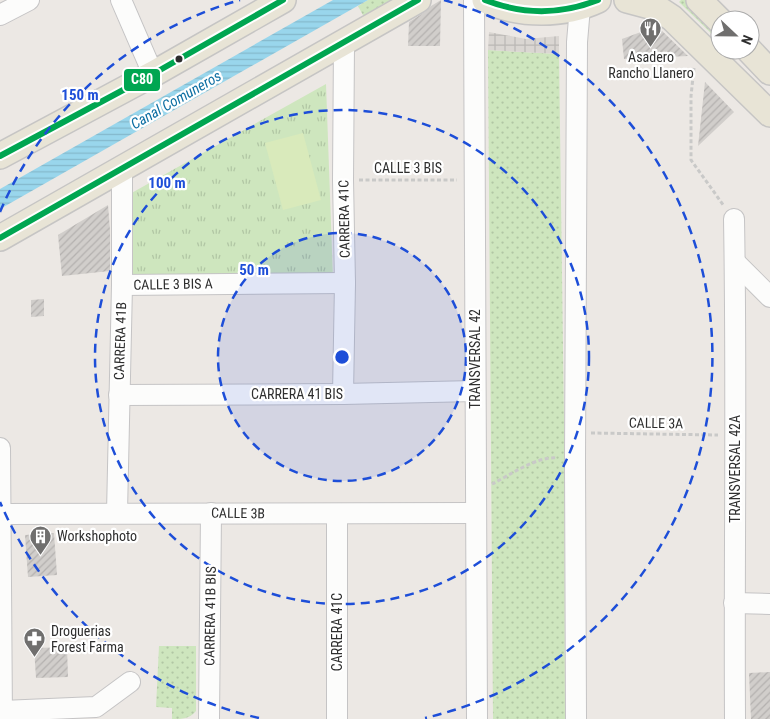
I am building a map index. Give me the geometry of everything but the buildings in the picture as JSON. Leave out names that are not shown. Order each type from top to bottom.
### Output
[{"type":"main road","points":[[0,156],[153,74],[283,0]]},
{"type":"main road","points":[[0,238],[344,44],[418,0]]},
{"type":"main road","points":[[485,0],[521,11],[561,11],[589,3]]},
{"type":"main road","points":[[628,0],[657,8],[672,18],[770,114]]},
{"type":"main road","points":[[699,0],[710,11]]},
{"type":"main road","points":[[759,60],[770,72]]},
{"type":"street","points":[[0,15],[29,0]]},
{"type":"street","points":[[121,0],[153,74]]},
{"type":"street","name":"TRANSVERSAL 42","points":[[474,0],[477,719]]},
{"type":"street","points":[[576,719],[577,42],[589,3]]},
{"type":"street","name":"CARRERA 41C","points":[[343,394],[345,283],[343,180],[344,44]]},
{"type":"street","name":"CARRERA 41B","points":[[117,513],[122,285],[122,169]]},
{"type":"street","name":"TRANSVERSAL 42A","points":[[734,219],[736,435],[735,719]]},
{"type":"street","points":[[734,262],[770,297]]},
{"type":"street","name":"CALLE 3 BIS A","points":[[122,285],[345,283]]},
{"type":"street","name":"CARRERA 41 BIS","points":[[119,395],[343,394],[475,391]]},
{"type":"street","points":[[0,448],[2,715],[96,707],[130,682]]},
{"type":"street","name":"CARRERA 41B BIS","points":[[209,719],[211,513]]},
{"type":"street","name":"CALLE 3B","points":[[0,514],[476,513]]},
{"type":"street","name":"CARRERA 41C","points":[[337,514],[337,719]]},
{"type":"street","points":[[734,603],[770,604]]},
{"type":"path","points":[[695,63],[691,96],[691,160],[734,219]]},
{"type":"path","name":"CALLE 3 BIS","points":[[343,180],[474,179]]},
{"type":"path","name":"CALLE 3A","points":[[575,433],[736,435]]},
{"type":"path","points":[[476,493],[544,459],[575,460]]},
{"type":"green space","points":[[368,0],[396,0],[364,17],[358,6]]},
{"type":"green space","points":[[685,0],[710,24],[710,32],[679,2]]},
{"type":"green space","points":[[488,50],[559,54],[564,421],[565,719],[493,719]]},
{"type":"green space","points":[[326,84],[333,279],[129,279],[128,195]]},
{"type":"green space","points":[[303,133],[321,200],[283,210],[265,143]]},
{"type":"green space","points":[[159,646],[196,646],[196,711],[183,719],[172,719],[172,708],[156,707]]},
{"type":"shaded area","points":[[489,32],[526,39],[559,36],[559,54],[488,50]]},
{"type":"water","name":"Canal Comuneros","points":[[333,0],[368,0],[0,209],[0,189]]},
{"type":"transit line","name":"C80","points":[[0,156],[153,74],[283,0]]},
{"type":"transit line","name":"C80","points":[[0,238],[418,0]]},
{"type":"transit line","name":"C80","points":[[485,0],[527,11],[556,11],[598,0]]},
{"type":"place","name":"Asadero Rancho Llanero","points":[[651,48]]},
{"type":"place","name":"Workshophoto","points":[[41,555]]},
{"type":"place","name":"Droguerias Forest Farma","points":[[35,658]]}]
